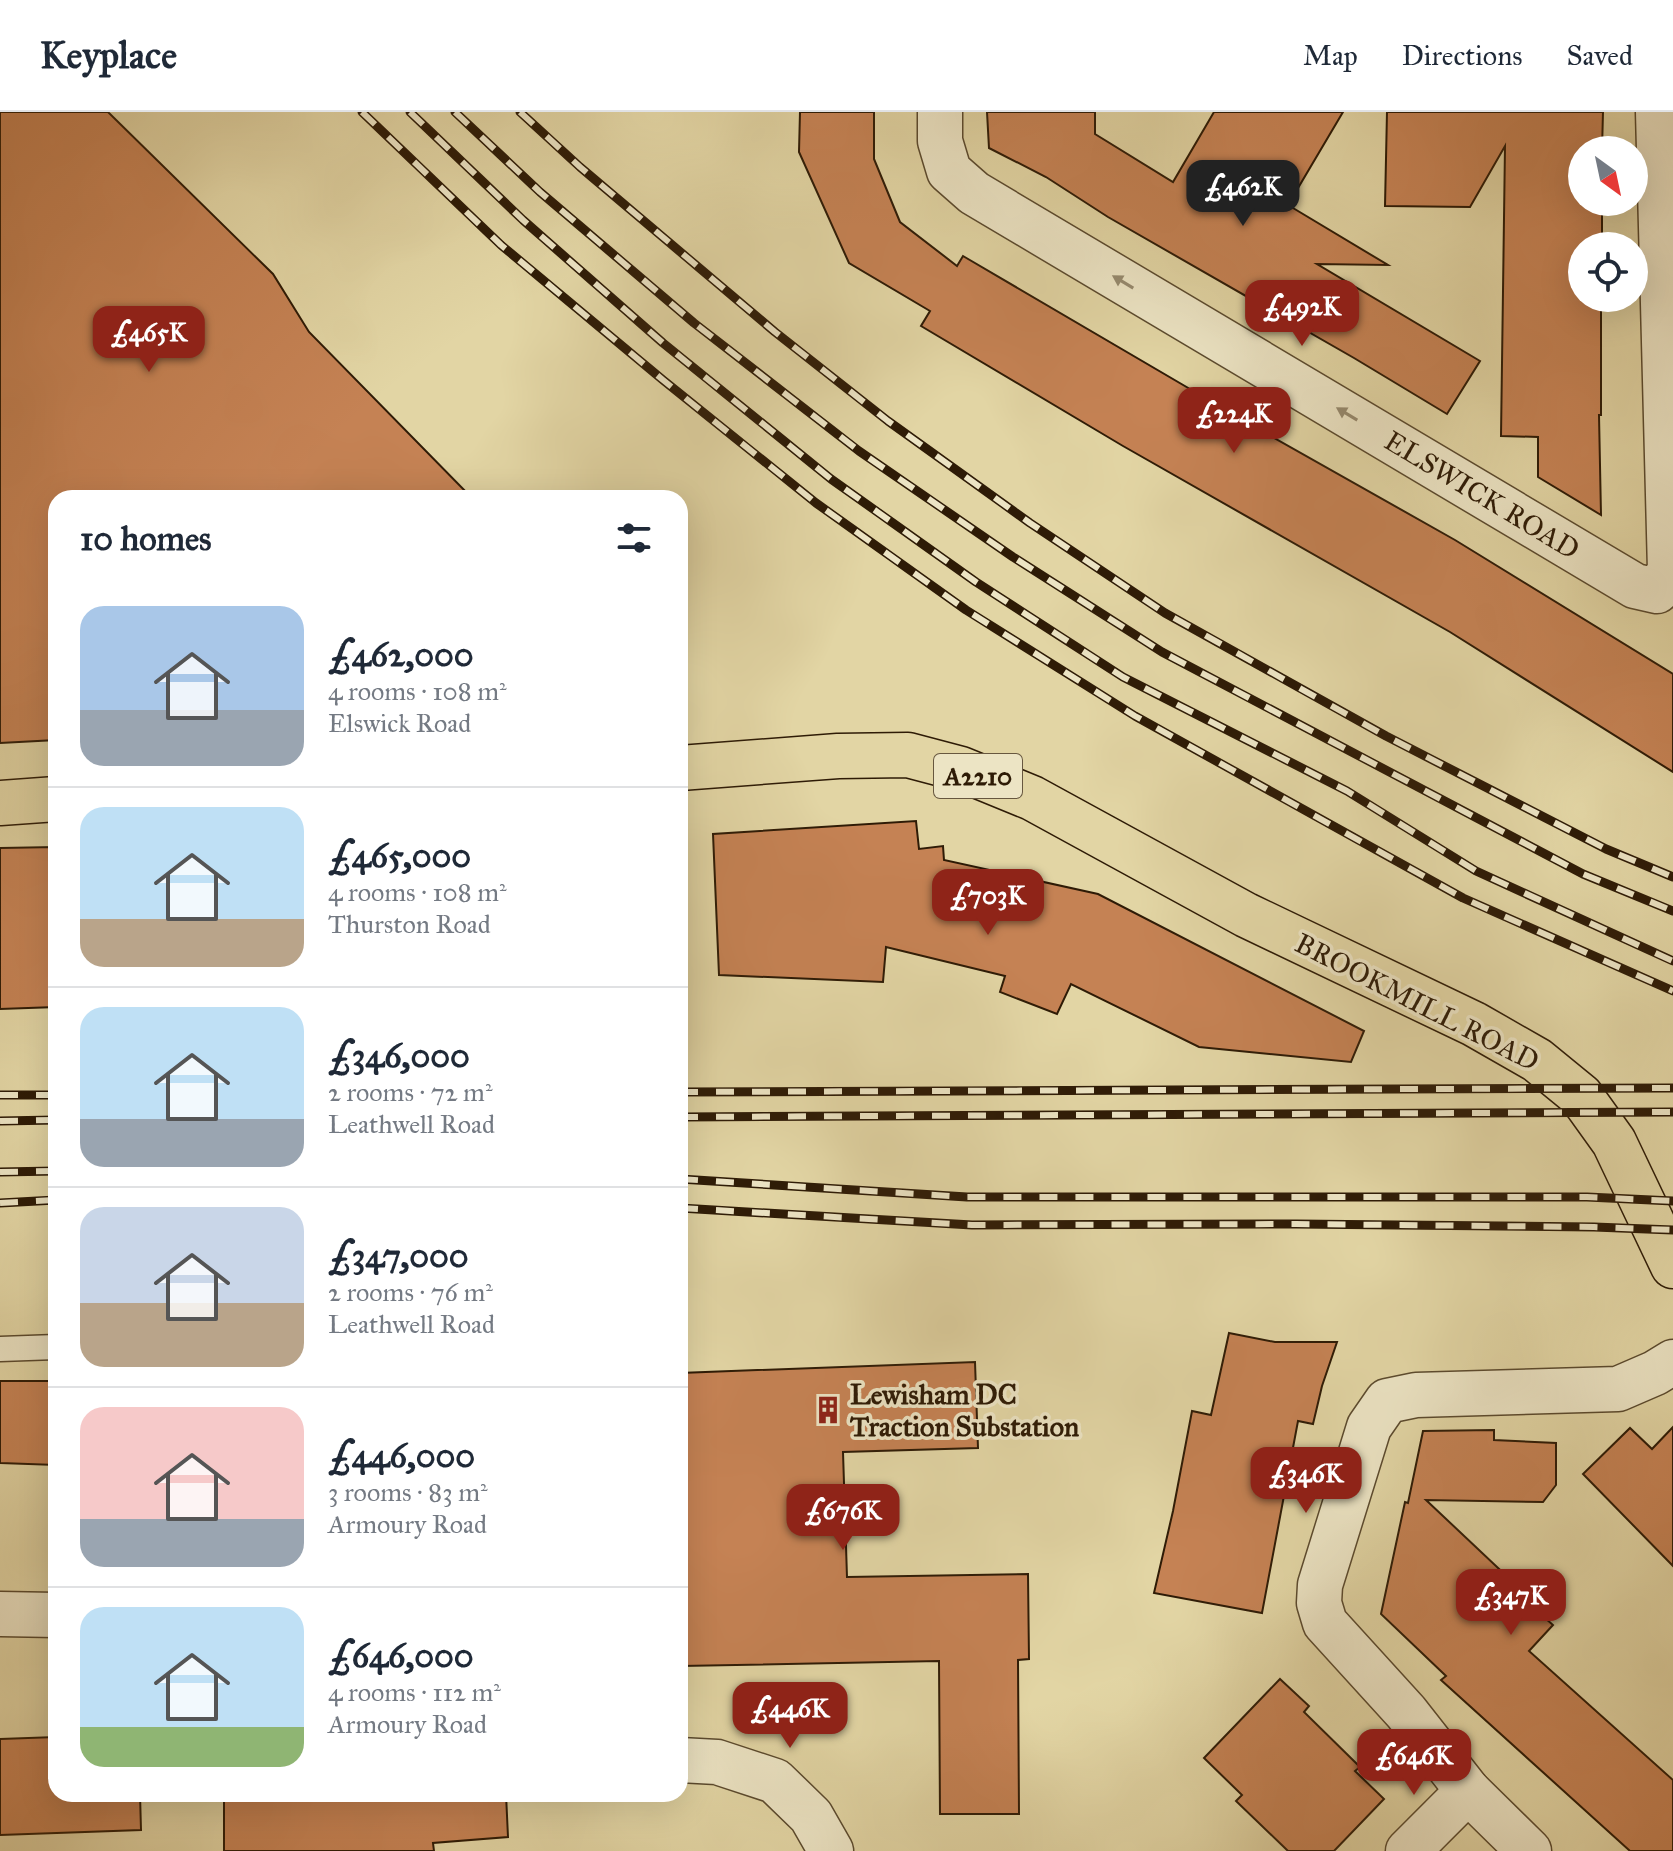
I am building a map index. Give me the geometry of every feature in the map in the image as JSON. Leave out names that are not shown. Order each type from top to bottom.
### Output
[{"type":"main road","name":"BROOKMILL ROAD","points":[[688,767],[838,756],[908,755],[961,769],[1032,798],[1246,915],[1474,1024],[1537,1060],[1581,1096],[1614,1142],[1673,1266]]},
{"type":"main road","points":[[0,803],[48,800]]},
{"type":"street","name":"ELSWICK ROAD","points":[[940,112],[940,141],[949,171],[974,193],[1635,586],[1657,591],[1670,571],[1658,112]]},
{"type":"street","points":[[1529,1851],[1468,1791],[1406,1712],[1325,1623],[1319,1603],[1320,1585],[1369,1427],[1387,1401],[1416,1395],[1618,1389],[1673,1362]]},
{"type":"street","points":[[0,1614],[48,1615]]},
{"type":"street","points":[[688,1760],[717,1762],[775,1781],[811,1816],[831,1851]]},
{"type":"street","points":[[1408,1851],[1468,1791]]},
{"type":"lane","points":[[0,1349],[48,1347]]},
{"type":"building","points":[[0,112],[108,112],[273,274],[309,332],[464,490],[48,490],[48,740],[0,743]]},
{"type":"building","points":[[800,112],[874,112],[874,159],[900,222],[957,266],[963,256],[1455,540],[1673,674],[1673,772],[1450,632],[1123,446],[921,326],[930,311],[849,263],[799,152]]},
{"type":"building","points":[[987,112],[1095,112],[1095,134],[1173,182],[1214,112],[1343,112],[1288,205],[1388,265],[1317,264],[1480,361],[1447,414],[1108,217],[1046,177],[989,148]]},
{"type":"building","points":[[1387,112],[1603,112],[1602,136],[1568,136],[1568,216],[1602,216],[1602,232],[1568,232],[1568,312],[1601,312],[1601,515],[1538,477],[1538,437],[1501,436],[1505,146],[1470,207],[1385,206]]},
{"type":"building","points":[[916,821],[919,849],[943,846],[944,860],[1098,894],[1364,1031],[1351,1062],[1199,1047],[1071,984],[1057,1014],[1000,992],[1005,976],[886,947],[883,982],[719,975],[713,834]]},
{"type":"building","points":[[48,847],[48,1007],[0,1009],[0,848]]},
{"type":"building","points":[[1229,1333],[1275,1342],[1337,1342],[1313,1424],[1298,1421],[1262,1613],[1154,1593],[1192,1411],[1211,1415]]},
{"type":"building","points":[[975,1362],[978,1448],[843,1452],[847,1577],[1028,1574],[1029,1659],[1018,1660],[1019,1814],[940,1814],[939,1661],[688,1666],[688,1373]]},
{"type":"building","points":[[0,1381],[48,1381],[48,1465],[0,1463]]},
{"type":"building","points":[[1673,1427],[1673,1566],[1583,1474],[1630,1428],[1652,1449]]},
{"type":"building","points":[[1494,1430],[1494,1440],[1556,1443],[1556,1485],[1543,1502],[1426,1500],[1514,1583],[1510,1587],[1553,1625],[1529,1651],[1673,1780],[1673,1851],[1630,1851],[1441,1680],[1446,1676],[1381,1614],[1423,1431]]},
{"type":"building","points":[[1280,1679],[1309,1706],[1304,1712],[1360,1767],[1355,1771],[1384,1799],[1334,1851],[1288,1851],[1236,1801],[1242,1795],[1204,1758]]},
{"type":"building","points":[[48,1737],[48,1802],[140,1802],[141,1830],[0,1835],[0,1739]]},
{"type":"building","points":[[224,1802],[506,1802],[508,1837],[433,1843],[434,1851],[224,1851]]},
{"type":"railway","points":[[362,112],[501,245],[663,380],[816,503],[966,610],[1135,716],[1463,898],[1673,991]]},
{"type":"railway","points":[[410,112],[523,220],[663,343],[831,479],[976,582],[1123,677],[1347,791],[1476,871],[1673,961]]},
{"type":"railway","points":[[455,112],[540,192],[694,323],[859,451],[1013,557],[1162,652],[1583,874],[1673,911]]},
{"type":"railway","points":[[520,112],[580,167],[775,332],[888,421],[1030,523],[1165,613],[1386,736],[1606,849],[1673,877]]},
{"type":"railway","points":[[688,1092],[1673,1088]]},
{"type":"railway","points":[[0,1095],[48,1095]]},
{"type":"railway","points":[[688,1117],[1673,1112]]},
{"type":"railway","points":[[0,1121],[48,1120]]},
{"type":"railway","points":[[0,1172],[48,1171]]},
{"type":"railway","points":[[688,1180],[967,1197],[1587,1197],[1673,1201]]},
{"type":"railway","points":[[0,1203],[48,1200]]},
{"type":"railway","points":[[688,1208],[972,1225],[1296,1224],[1673,1230]]},
{"type":"place","name":"Lewisham DC Traction Substation","points":[[828,1410]]}]
